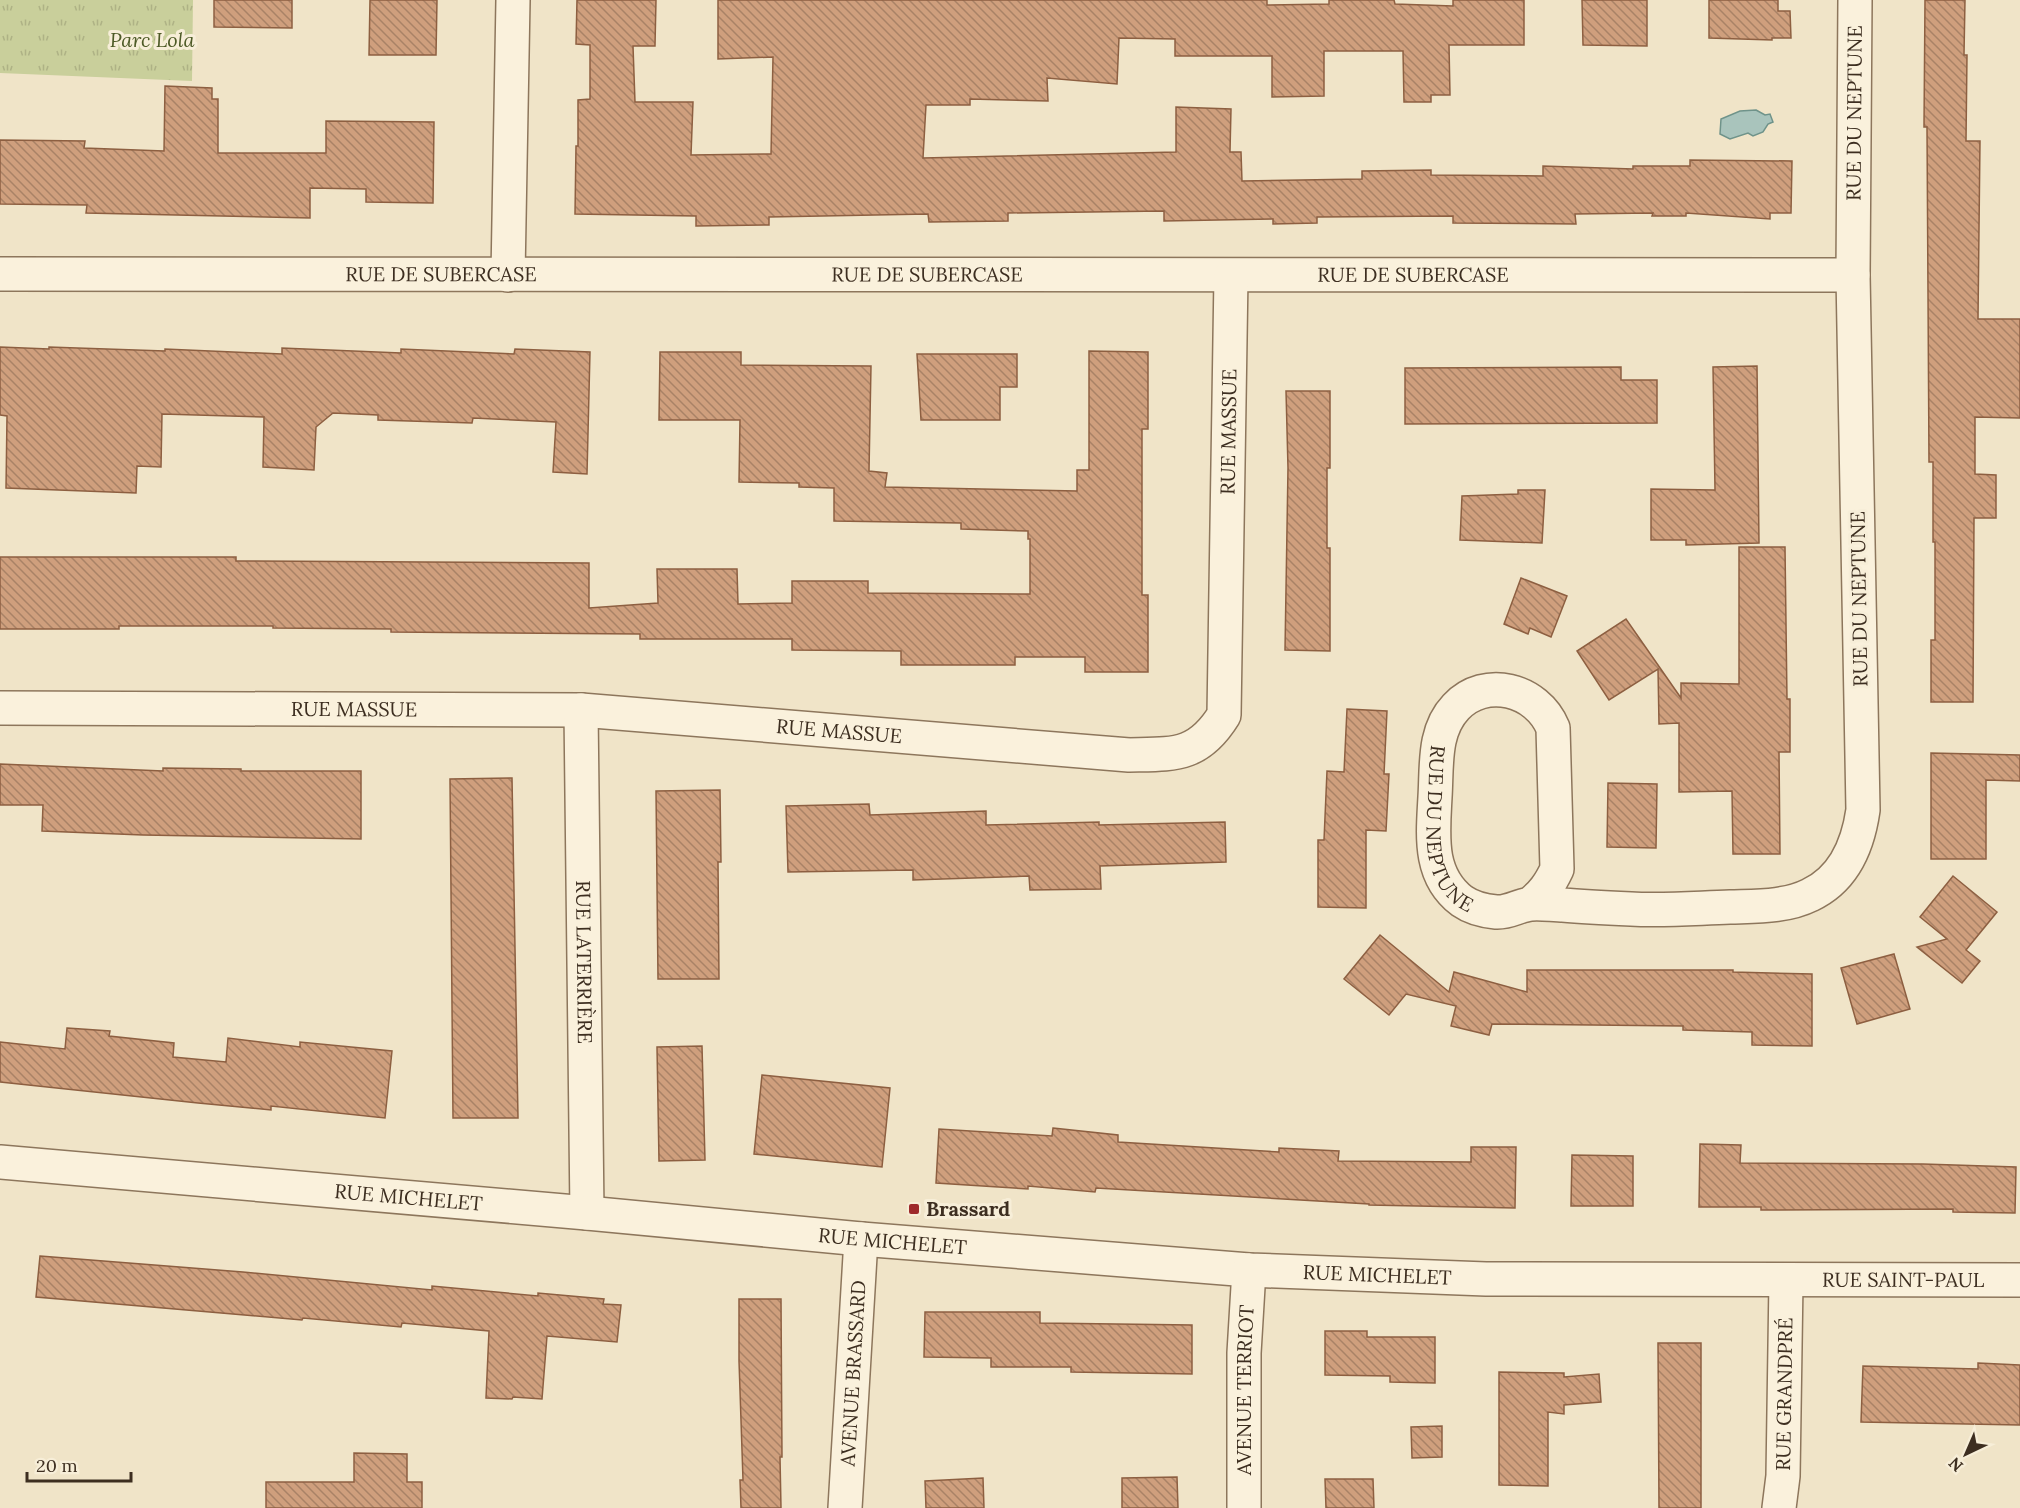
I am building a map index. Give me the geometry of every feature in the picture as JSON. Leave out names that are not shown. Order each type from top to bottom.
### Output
[{"type":"street","points":[[508,275],[513,0]]},
{"type":"street","name":"RUE DU NEPTUNE","points":[[1530,904],[1550,884],[1557,869],[1552,728],[1545,713],[1528,698],[1509,691],[1494,689],[1480,692],[1460,703],[1452,711],[1443,727],[1438,743],[1433,843],[1441,876],[1450,890],[1475,908],[1497,912],[1513,910],[1530,904],[1634,909],[1783,904],[1810,895],[1839,873],[1850,857],[1860,832],[1863,810],[1852,275],[1855,0]]},
{"type":"street","name":"RUE DE SUBERCASE","points":[[0,274],[1852,275]]},
{"type":"street","name":"RUE MASSUE","points":[[0,708],[581,710],[1129,755],[1172,754],[1201,743],[1214,731],[1224,715],[1231,276]]},
{"type":"street","name":"RUE LATERRIÈRE","points":[[581,710],[587,1213]]},
{"type":"street","name":"RUE MICHELET","points":[[0,1162],[861,1239],[1249,1270],[1486,1279],[1786,1281]]},
{"type":"street","name":"AVENUE BRASSARD","points":[[845,1508],[861,1239]]},
{"type":"street","name":"AVENUE TERRIOT","points":[[1244,1508],[1244,1353],[1249,1270]]},
{"type":"street","name":"RUE SAINT-PAUL","points":[[1786,1281],[2020,1280]]},
{"type":"street","name":"RUE GRANDPRÉ","points":[[1779,1508],[1784,1455],[1786,1281]]},
{"type":"green space","name":"Parc Lola","points":[[0,0],[193,0],[192,81],[0,73]]},
{"type":"water","points":[[1756,110],[1765,115],[1770,114],[1773,122],[1768,124],[1763,132],[1753,136],[1748,133],[1730,139],[1720,134],[1721,119],[1740,111]]},
{"type":"building","points":[[214,0],[292,0],[292,28],[214,27]]},
{"type":"building","points":[[370,0],[437,0],[436,55],[369,55]]},
{"type":"building","points":[[577,0],[656,0],[655,46],[633,46],[635,102],[693,102],[691,155],[771,154],[773,57],[718,59],[718,0],[1267,0],[1267,5],[1329,4],[1329,0],[1394,0],[1395,4],[1453,6],[1453,0],[1524,0],[1524,45],[1449,45],[1450,95],[1431,95],[1431,102],[1404,102],[1403,51],[1324,51],[1324,96],[1272,97],[1272,56],[1175,56],[1175,39],[1119,38],[1117,84],[1047,78],[1048,101],[970,99],[970,105],[926,105],[923,158],[1176,152],[1176,107],[1231,109],[1230,152],[1241,152],[1242,181],[1362,179],[1362,171],[1431,170],[1431,175],[1543,176],[1543,166],[1633,169],[1633,166],[1690,166],[1690,160],[1792,161],[1791,213],[1770,213],[1770,219],[1686,213],[1686,216],[1652,216],[1653,213],[1575,214],[1576,224],[1453,223],[1453,216],[1317,217],[1317,223],[1273,224],[1273,219],[1164,221],[1164,211],[1008,213],[1008,221],[929,222],[928,214],[769,217],[769,225],[696,226],[696,216],[575,214],[578,100],[590,99],[590,45],[576,44]]},
{"type":"building","points":[[1582,0],[1647,0],[1647,46],[1583,45]]},
{"type":"building","points":[[1709,0],[1778,0],[1778,11],[1790,11],[1791,38],[1772,38],[1772,40],[1709,38]]},
{"type":"building","points":[[1925,0],[1965,0],[1966,141],[1980,141],[1978,319],[2020,319],[2020,418],[1975,417],[1975,474],[1996,475],[1996,518],[1974,518],[1973,702],[1931,702],[1931,640],[1935,640],[1935,542],[1933,542],[1933,462],[1929,462],[1927,127],[1924,127]]},
{"type":"building","points":[[165,86],[212,88],[212,99],[218,99],[218,153],[326,153],[326,121],[434,122],[433,203],[366,202],[366,189],[310,188],[310,218],[86,213],[87,205],[0,204],[0,140],[85,141],[84,148],[164,151]]},
{"type":"building","points":[[0,347],[165,351],[165,349],[282,354],[282,348],[401,353],[401,349],[514,354],[515,349],[590,352],[587,474],[553,472],[556,422],[473,418],[472,423],[378,420],[378,415],[333,413],[316,427],[314,470],[263,467],[264,417],[162,414],[161,467],[137,466],[136,493],[6,488],[7,416],[0,415]]},
{"type":"building","points":[[1089,351],[1148,352],[1148,429],[1142,429],[1142,595],[1148,595],[1148,672],[1085,672],[1085,657],[1015,657],[1015,665],[901,665],[901,651],[792,650],[792,639],[640,639],[640,634],[391,632],[391,629],[273,628],[273,626],[0,629],[0,557],[236,557],[236,561],[589,563],[589,608],[658,603],[657,569],[737,569],[738,604],[792,603],[792,581],[868,581],[868,593],[1030,594],[1028,531],[961,529],[961,523],[834,521],[834,488],[799,487],[799,483],[739,482],[740,420],[659,420],[660,352],[741,352],[741,365],[871,366],[869,471],[887,473],[885,487],[1077,491],[1077,470],[1089,470]]},
{"type":"building","points":[[917,354],[1017,354],[1017,387],[1000,387],[1000,420],[921,420]]},
{"type":"building","points":[[1757,366],[1759,543],[1686,545],[1686,540],[1651,540],[1651,489],[1715,490],[1713,367]]},
{"type":"building","points":[[1621,367],[1621,380],[1657,380],[1657,423],[1405,424],[1405,368]]},
{"type":"building","points":[[1286,391],[1330,391],[1327,548],[1330,548],[1330,651],[1285,650],[1288,468]]},
{"type":"building","points":[[1518,490],[1545,490],[1542,543],[1460,540],[1462,496],[1518,494]]},
{"type":"building","points":[[1739,547],[1785,547],[1790,752],[1779,752],[1780,854],[1733,854],[1732,791],[1679,792],[1679,723],[1659,724],[1658,669],[1609,700],[1577,651],[1626,619],[1681,698],[1681,683],[1739,684]]},
{"type":"building","points":[[1521,578],[1567,596],[1551,637],[1530,628],[1528,634],[1504,624]]},
{"type":"building","points":[[1347,709],[1387,711],[1384,774],[1389,774],[1386,831],[1366,830],[1366,908],[1318,907],[1318,840],[1324,840],[1327,771],[1344,772]]},
{"type":"building","points":[[1931,753],[2020,755],[2020,781],[1986,780],[1986,859],[1931,859]]},
{"type":"building","points":[[0,764],[163,771],[163,768],[241,769],[241,771],[361,771],[361,839],[42,831],[43,805],[0,805]]},
{"type":"building","points":[[512,778],[518,1118],[453,1118],[450,779]]},
{"type":"building","points":[[1608,783],[1657,784],[1656,848],[1607,847]]},
{"type":"building","points":[[720,790],[719,979],[658,979],[656,791]]},
{"type":"building","points":[[869,804],[870,815],[986,811],[986,825],[1225,822],[1226,862],[1100,866],[1101,889],[1030,890],[1029,876],[913,880],[913,870],[788,872],[786,806]]},
{"type":"building","points":[[1953,876],[1997,912],[1966,950],[1980,961],[1962,983],[1917,947],[1947,939],[1920,917]]},
{"type":"building","points":[[1380,935],[1449,992],[1454,972],[1527,992],[1527,970],[1733,970],[1733,972],[1812,974],[1812,1046],[1752,1045],[1752,1032],[1683,1030],[1683,1026],[1492,1024],[1489,1035],[1451,1026],[1456,1006],[1406,994],[1389,1015],[1344,979]]},
{"type":"building","points":[[1894,954],[1910,1009],[1857,1024],[1841,968]]},
{"type":"building","points":[[67,1028],[110,1031],[109,1036],[174,1043],[173,1057],[226,1062],[228,1038],[300,1047],[300,1042],[392,1051],[385,1118],[271,1106],[271,1110],[0,1082],[0,1042],[65,1049]]},
{"type":"building","points":[[702,1046],[705,1160],[659,1161],[657,1047]]},
{"type":"building","points":[[762,1075],[890,1088],[882,1167],[754,1154]]},
{"type":"building","points":[[1053,1128],[1118,1135],[1118,1142],[1279,1152],[1279,1148],[1339,1151],[1338,1161],[1471,1162],[1471,1147],[1516,1147],[1515,1208],[1369,1205],[1096,1188],[1095,1192],[1028,1186],[1028,1189],[936,1183],[939,1129],[1052,1136]]},
{"type":"building","points":[[1700,1144],[1741,1145],[1740,1163],[2016,1167],[2015,1213],[1953,1212],[1953,1209],[1761,1210],[1761,1207],[1699,1207]]},
{"type":"building","points":[[1572,1155],[1633,1156],[1633,1206],[1571,1206]]},
{"type":"building","points":[[40,1256],[432,1290],[432,1286],[538,1296],[538,1293],[604,1299],[603,1304],[621,1305],[617,1342],[547,1336],[542,1399],[486,1398],[489,1331],[402,1323],[401,1327],[303,1318],[302,1320],[36,1297]]},
{"type":"building","points":[[739,1299],[781,1299],[781,1508],[741,1508],[740,1480],[743,1480]]},
{"type":"building","points":[[925,1312],[1040,1312],[1040,1323],[1192,1325],[1192,1374],[1071,1372],[1071,1367],[991,1367],[991,1358],[924,1357]]},
{"type":"building","points":[[1325,1331],[1367,1331],[1367,1337],[1435,1337],[1435,1383],[1390,1382],[1390,1376],[1325,1375]]},
{"type":"building","points":[[1658,1343],[1701,1343],[1701,1508],[1659,1508]]},
{"type":"building","points":[[1978,1363],[2020,1365],[2020,1425],[1861,1422],[1863,1366],[1978,1369]]},
{"type":"building","points":[[1499,1372],[1564,1373],[1564,1377],[1599,1374],[1601,1402],[1564,1405],[1564,1414],[1548,1412],[1548,1486],[1499,1485]]},
{"type":"building","points":[[1442,1426],[1442,1457],[1412,1458],[1411,1427]]},
{"type":"building","points":[[354,1453],[407,1454],[407,1482],[422,1482],[422,1508],[266,1508],[266,1482],[354,1482]]},
{"type":"building","points":[[1177,1477],[1178,1508],[1122,1508],[1122,1478]]},
{"type":"building","points":[[983,1478],[984,1508],[926,1508],[925,1481]]},
{"type":"building","points":[[1325,1479],[1373,1479],[1374,1508],[1326,1508]]},
{"type":"place","name":"Brassard","points":[[914,1209]]}]
